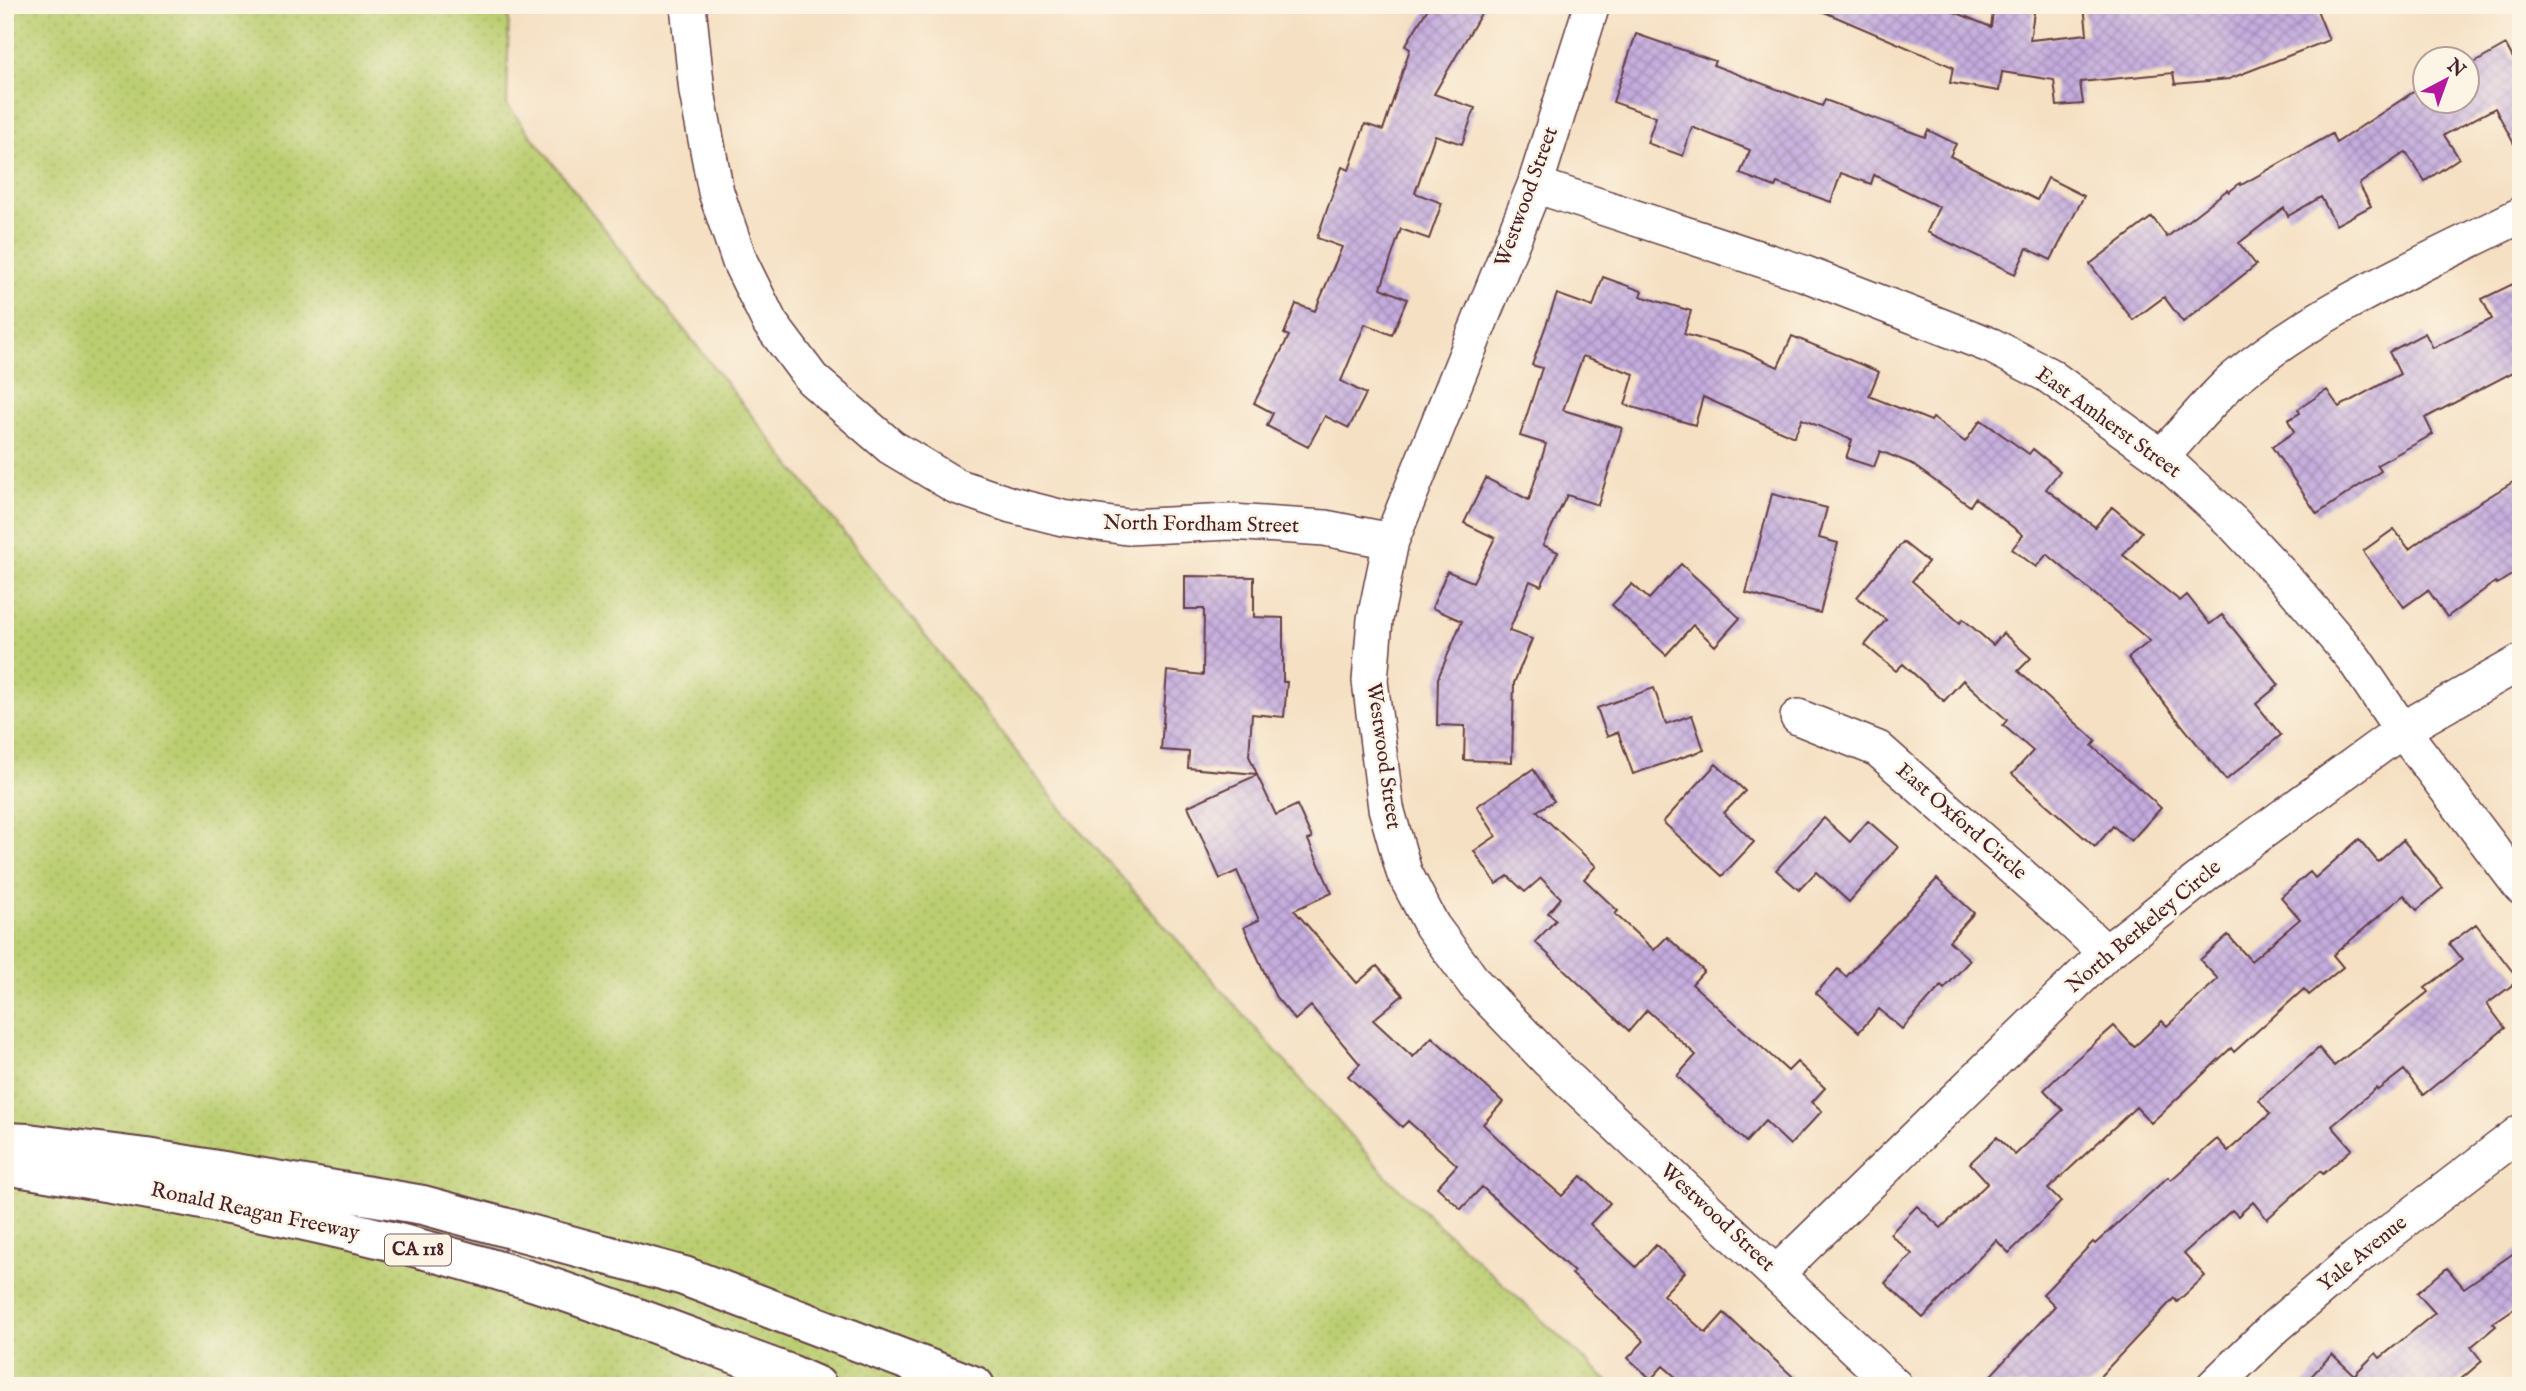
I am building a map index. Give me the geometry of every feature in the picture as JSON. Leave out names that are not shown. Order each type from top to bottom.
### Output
[{"type":"highway","points":[[5,1142],[146,1158],[423,1206],[684,1276],[975,1386]]},
{"type":"highway","name":"Ronald Reagan Freeway","points":[[5,1166],[150,1189],[385,1240],[531,1281],[817,1386]]},
{"type":"street","name":"North Fordham Street","points":[[688,5],[697,92],[716,192],[740,262],[770,323],[812,379],[891,447],[956,486],[1011,505],[1063,518],[1128,527],[1230,522],[1325,528],[1391,541]]},
{"type":"street","name":"Westwood Street","points":[[1592,5],[1535,185],[1391,541],[1375,619],[1370,681],[1386,808],[1404,872],[1432,926],[1475,984],[1549,1061],[1895,1386]]},
{"type":"street","name":"East Amherst Street","points":[[1535,185],[1803,273],[1993,346],[2048,374],[2161,457],[2233,523],[2292,586],[2354,659],[2402,730],[2521,887]]},
{"type":"street","points":[[2161,457],[2233,380],[2301,331],[2361,295],[2521,215]]},
{"type":"street","name":"North Berkeley Circle","points":[[1777,1273],[2106,953],[2229,856],[2402,730],[2521,662]]},
{"type":"street","name":"East Oxford Circle","points":[[1798,718],[1878,749],[2106,953]]},
{"type":"street","name":"Yale Avenue","points":[[2214,1386],[2276,1326],[2356,1258],[2521,1132]]},
{"type":"green space","points":[[5,5],[509,5],[507,105],[1063,811],[1389,1179],[1613,1386],[5,1386]]},
{"type":"building","points":[[1430,5],[1486,5],[1434,94],[1475,108],[1462,144],[1435,135],[1415,193],[1442,203],[1429,239],[1401,229],[1381,288],[1407,299],[1392,335],[1365,324],[1341,381],[1366,394],[1349,428],[1325,416],[1308,447],[1267,426],[1273,413],[1254,403],[1289,336],[1284,334],[1296,304],[1315,311],[1342,247],[1317,238],[1342,167],[1349,170],[1365,124],[1383,130],[1410,49],[1405,46]]},
{"type":"building","points":[[1808,5],[1938,5],[1991,27],[1994,5],[2035,5],[2030,40],[2087,34],[2084,5],[2315,5],[2329,40],[2229,79],[2175,84],[2173,73],[2080,82],[2083,104],[2057,106],[2054,80],[2002,72],[1999,91],[1950,83],[1953,67]]},
{"type":"building","points":[[1636,34],[1715,61],[1713,65],[1822,106],[1825,100],[1925,137],[1928,130],[1956,144],[1950,156],[2037,200],[2048,178],[2084,196],[2051,260],[2027,248],[2015,274],[1927,232],[1939,207],[1874,175],[1871,184],[1841,173],[1831,202],[1777,183],[1775,187],[1740,174],[1750,150],[1692,127],[1683,156],[1647,143],[1656,117],[1613,102]]},
{"type":"building","points":[[2506,45],[2521,73],[2521,157],[2495,108],[2480,116],[2480,60]]},
{"type":"building","points":[[2410,94],[2410,116],[2480,116],[2444,135],[2459,158],[2425,181],[2406,152],[2359,184],[2371,206],[2336,225],[2321,197],[2288,216],[2284,208],[2239,243],[2256,265],[2183,322],[2164,297],[2133,320],[2090,264],[2152,217],[2167,237],[2227,190],[2229,192],[2240,183],[2241,185],[2332,134],[2336,143]]},
{"type":"building","points":[[1603,277],[1642,291],[1640,296],[1691,311],[1684,334],[1743,351],[1778,367],[1792,336],[1879,372],[1869,396],[1931,421],[1933,418],[1965,442],[1981,420],[2029,454],[2033,449],[2060,471],[2046,489],[2095,527],[2112,507],[2142,532],[2123,555],[2180,601],[2187,595],[2210,624],[2222,615],[2279,685],[2256,704],[2281,735],[2226,780],[2128,658],[2150,641],[2047,554],[2036,567],[2012,549],[2023,535],[1975,498],[1970,506],[1910,463],[1880,451],[1874,467],[1846,458],[1852,440],[1802,419],[1794,437],[1703,397],[1695,425],[1625,405],[1634,374],[1583,356],[1563,410],[1622,428],[1598,505],[1567,495],[1543,545],[1558,552],[1541,586],[1530,581],[1509,631],[1532,639],[1514,683],[1512,762],[1464,760],[1465,726],[1437,725],[1438,678],[1462,621],[1432,608],[1447,571],[1473,582],[1495,538],[1464,523],[1486,478],[1529,500],[1546,444],[1520,436],[1542,368],[1532,365],[1557,294],[1593,307]]},
{"type":"building","points":[[2521,280],[2521,377],[2517,370],[2425,418],[2433,434],[2377,465],[2381,471],[2317,514],[2272,447],[2294,432],[2288,420],[2300,413],[2298,409],[2327,390],[2339,407],[2400,374],[2389,352],[2425,333],[2433,348],[2492,319],[2482,299]]},
{"type":"building","points":[[2521,477],[2521,569],[2497,584],[2495,582],[2447,617],[2428,590],[2404,607],[2363,551],[2394,529],[2409,549]]},
{"type":"building","points":[[1772,494],[1827,508],[1819,538],[1838,543],[1820,613],[1746,593]]},
{"type":"building","points":[[1903,542],[1928,562],[1912,581],[1960,623],[1963,619],[1993,645],[2003,633],[2031,658],[2018,671],[2096,741],[2092,746],[2161,808],[2131,841],[2113,826],[2095,847],[2012,774],[2033,751],[2003,725],[2007,720],[1963,680],[1944,701],[1903,664],[1896,671],[1865,645],[1886,620],[1857,597]]},
{"type":"building","points":[[1681,564],[1740,618],[1715,646],[1693,625],[1666,655],[1612,605],[1632,584],[1649,599]]},
{"type":"building","points":[[1185,576],[1254,577],[1254,617],[1283,618],[1283,682],[1287,682],[1284,717],[1252,714],[1249,756],[1257,774],[1188,768],[1189,752],[1161,750],[1167,671],[1203,675],[1204,609],[1185,609]]},
{"type":"building","points":[[1654,688],[1666,724],[1692,715],[1704,750],[1633,774],[1618,732],[1607,736],[1597,708]]},
{"type":"building","points":[[1716,764],[1745,791],[1724,813],[1754,842],[1722,876],[1663,822]]},
{"type":"building","points":[[1533,769],[1554,801],[1537,811],[1596,866],[1584,879],[1618,911],[1615,914],[1654,950],[1667,937],[1704,971],[1692,984],[1788,1071],[1797,1062],[1825,1088],[1812,1102],[1822,1111],[1790,1145],[1765,1121],[1746,1142],[1677,1076],[1696,1055],[1647,1010],[1629,1031],[1535,942],[1556,920],[1548,913],[1561,898],[1541,878],[1525,892],[1508,876],[1496,884],[1474,851],[1496,836],[1477,806]]},
{"type":"building","points":[[1257,775],[1276,815],[1297,805],[1312,838],[1308,840],[1332,893],[1294,910],[1357,983],[1377,966],[1403,995],[1373,1020],[1413,1057],[1432,1037],[1503,1102],[1483,1124],[1513,1153],[1562,1196],[1581,1176],[1610,1203],[1590,1224],[1636,1267],[1656,1245],[1685,1272],[1663,1295],[1706,1333],[1724,1313],[1803,1386],[1686,1386],[1663,1366],[1651,1379],[1628,1358],[1644,1341],[1482,1187],[1461,1209],[1437,1187],[1457,1165],[1408,1121],[1402,1127],[1348,1076],[1360,1064],[1311,1006],[1295,1020],[1275,996],[1244,927],[1259,920],[1237,871],[1220,879],[1188,806]]},
{"type":"building","points":[[1824,818],[1850,842],[1868,821],[1898,847],[1849,902],[1816,872],[1799,890],[1776,870]]},
{"type":"building","points":[[2359,839],[2378,862],[2403,840],[2443,888],[2417,910],[2404,895],[2333,955],[2343,967],[2309,995],[2304,989],[2234,1052],[2231,1048],[2151,1123],[2136,1107],[2048,1189],[2061,1202],[2009,1253],[1996,1240],[1923,1318],[1885,1283],[1912,1254],[1890,1234],[1917,1206],[1941,1228],[1988,1183],[1970,1163],[1997,1137],[2015,1155],[2063,1110],[2044,1090],[2071,1064],[2114,1026],[2134,1047],[2162,1021],[2167,1026],[2218,979],[2200,960],[2228,935],[2251,961],[2300,919],[2281,897],[2310,872],[2315,878]]},
{"type":"building","points":[[1937,879],[1974,913],[1949,941],[1970,960],[1944,989],[1941,986],[1902,1029],[1879,1009],[1859,1032],[1816,993],[1838,969],[1846,977]]},
{"type":"building","points":[[2476,924],[2519,980],[2487,1004],[2505,1028],[2423,1095],[2404,1070],[2378,1090],[2376,1088],[2332,1126],[2352,1149],[2323,1174],[2320,1171],[2267,1219],[2253,1202],[2238,1216],[2232,1210],[2184,1253],[2205,1276],[2177,1302],[2174,1298],[2091,1386],[1981,1386],[2055,1306],[2043,1294],[2093,1242],[2095,1244],[2168,1177],[2171,1180],[2217,1139],[2228,1151],[2270,1114],[2259,1100],[2319,1048],[2334,1066],[2428,992],[2425,988],[2462,960],[2449,944]]},
{"type":"building","points":[[2521,1248],[2521,1304],[2493,1323],[2496,1326],[2471,1347],[2482,1361],[2453,1386],[2302,1386],[2332,1354],[2354,1375],[2376,1353],[2380,1358],[2435,1313],[2417,1293],[2447,1268],[2464,1288]]}]
